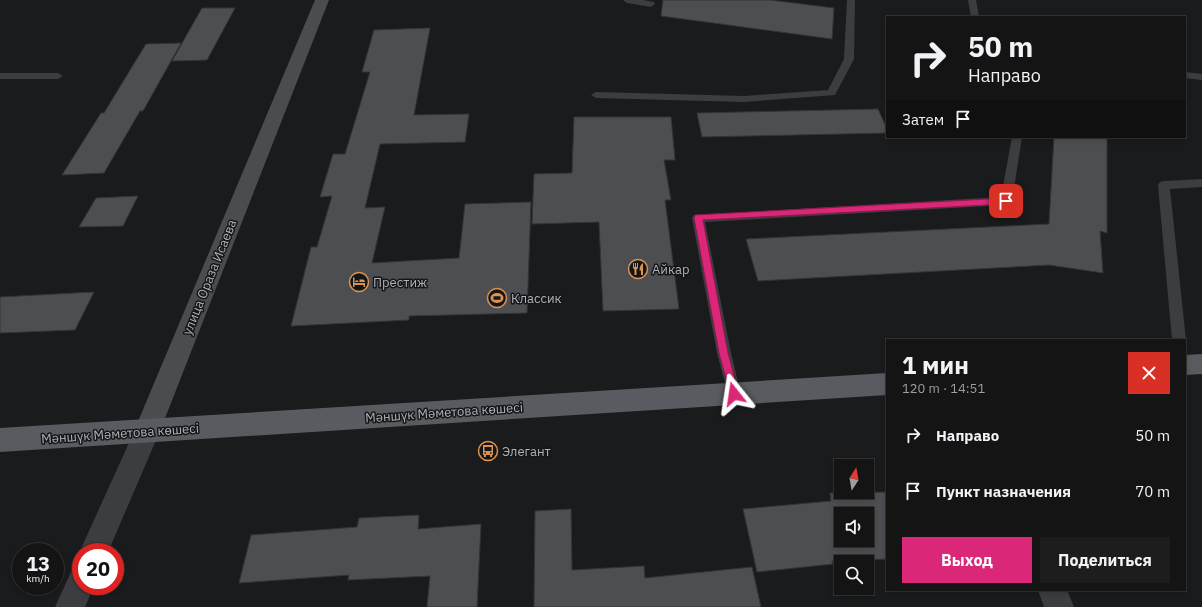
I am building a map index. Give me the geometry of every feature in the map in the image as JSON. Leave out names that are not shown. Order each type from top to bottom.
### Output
[{"type":"main road","points":[[1186,365],[1202,364]]},
{"type":"main road","name":"Мәншүк Мәметова көшесі","points":[[0,440],[886,384]]},
{"type":"street","name":"улица Ораза Исаева","points":[[98,543],[147,431],[322,0]]},
{"type":"street","points":[[1052,591],[1059,607]]},
{"type":"street","points":[[70,607],[75,595]]},
{"type":"lane","points":[[626,0],[650,4]]},
{"type":"lane","points":[[596,94],[744,99],[831,94],[849,58],[851,0]]},
{"type":"lane","points":[[972,0],[975,16]]},
{"type":"lane","points":[[1186,75],[1202,77]]},
{"type":"lane","points":[[0,76],[58,76]]},
{"type":"lane","points":[[734,394],[724,353],[698,218],[1006,201],[1017,138]]},
{"type":"lane","points":[[1179,339],[1164,185],[1202,183]]},
{"type":"building","points":[[663,0],[770,0],[834,8],[832,39],[661,16]]},
{"type":"building","points":[[202,8],[235,8],[207,60],[172,61]]},
{"type":"building","points":[[430,28],[414,115],[469,114],[465,142],[380,144],[365,208],[385,207],[372,263],[459,258],[465,204],[531,202],[527,313],[409,316],[409,320],[291,326],[311,247],[317,247],[332,196],[320,197],[333,154],[345,154],[370,72],[362,72],[374,30]]},
{"type":"building","points":[[181,43],[143,111],[140,111],[104,173],[62,175],[101,113],[104,113],[146,44]]},
{"type":"building","points":[[878,109],[886,127],[886,133],[702,137],[697,113]]},
{"type":"building","points":[[574,117],[671,117],[675,160],[664,160],[671,200],[665,200],[679,309],[603,311],[599,222],[532,224],[534,174],[572,173]]},
{"type":"building","points":[[1054,138],[1107,138],[1107,233],[1100,231],[1103,273],[1049,265],[758,281],[746,239],[1049,224]]},
{"type":"building","points":[[138,196],[123,226],[79,227],[96,198]]},
{"type":"building","points":[[94,292],[75,330],[0,333],[0,297]]},
{"type":"building","points":[[874,492],[886,492],[886,559],[874,559],[874,555],[834,555],[834,561],[832,561],[833,564],[757,572],[743,509],[831,501],[830,493],[834,493],[834,499],[874,499]]},
{"type":"building","points":[[571,509],[572,570],[644,566],[645,578],[752,567],[761,607],[534,607],[535,511]]},
{"type":"building","points":[[419,515],[418,529],[481,524],[477,607],[427,607],[430,576],[348,580],[349,575],[239,583],[251,535],[357,527],[359,518]]},
{"type":"place","name":"Айкар","points":[[638,269]]},
{"type":"place","name":"Престиж","points":[[359,282]]},
{"type":"place","name":"Классик","points":[[497,298]]},
{"type":"place","name":"Элегант","points":[[488,451]]},
{"type":"route","points":[[734,394],[724,353],[698,218],[1006,201]]}]
